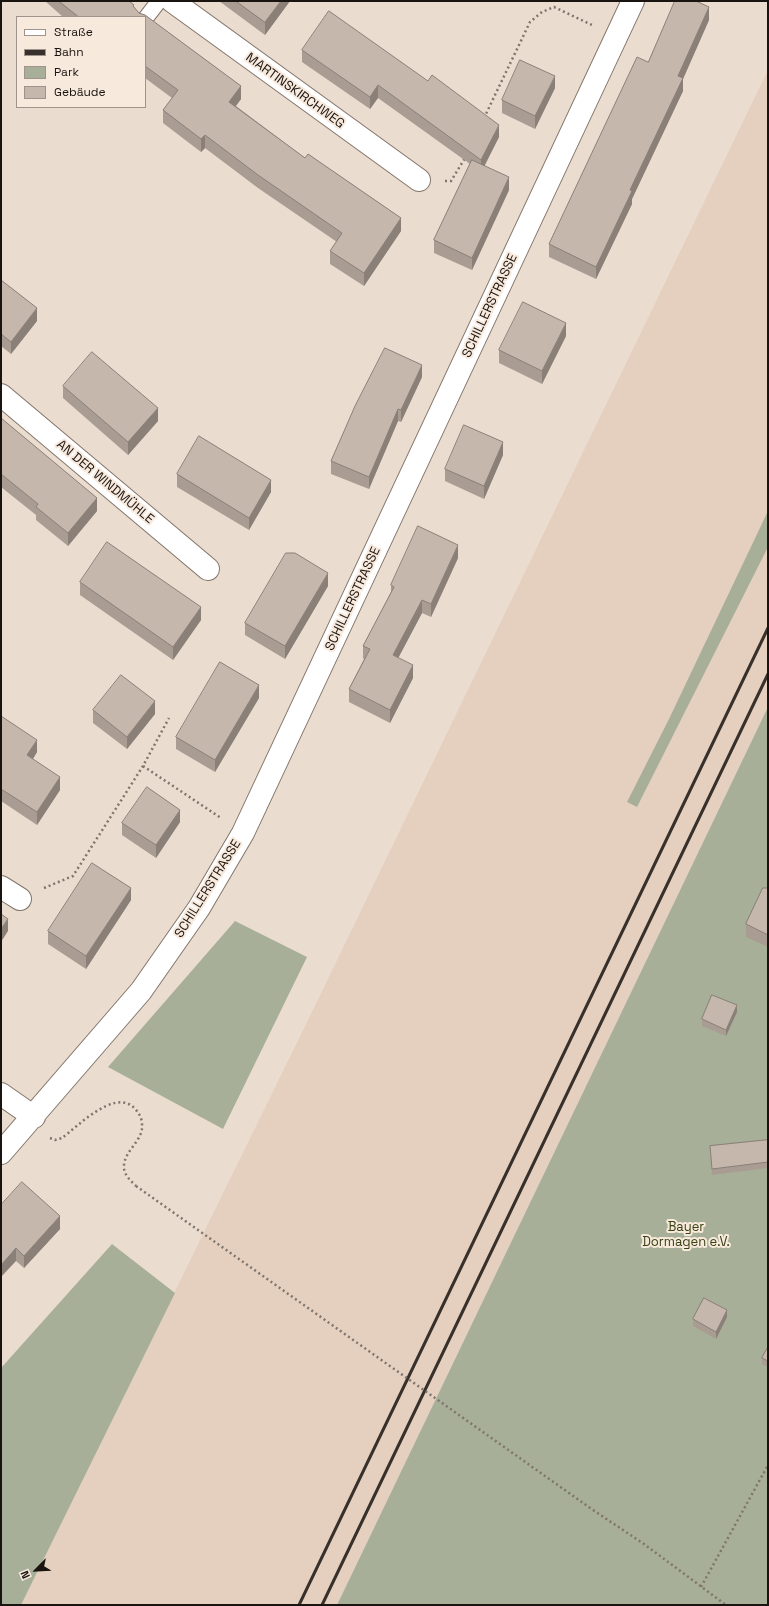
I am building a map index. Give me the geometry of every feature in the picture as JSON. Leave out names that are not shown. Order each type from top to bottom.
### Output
[{"type":"street","name":"MARTINSKIRCHWEG","points":[[172,1],[419,180]]},
{"type":"street","name":"SCHILLERSTRASSE","points":[[1,1153],[34,1117],[141,991],[199,908],[243,833],[633,1]]},
{"type":"street","name":"AN DER WINDMÜHLE","points":[[1,395],[208,569]]},
{"type":"street","points":[[1,887],[20,899]]},
{"type":"street","points":[[1,1094],[34,1117]]},
{"type":"lane","points":[[146,18],[158,1]]},
{"type":"path","points":[[484,119],[530,22],[542,12],[554,7],[616,36]]},
{"type":"path","points":[[419,180],[451,181],[467,154]]},
{"type":"path","points":[[20,899],[73,876],[143,766],[169,718]]},
{"type":"path","points":[[143,766],[243,833]]},
{"type":"path","points":[[34,1117],[45,1137],[55,1140],[62,1138],[100,1108],[114,1102],[127,1103],[137,1110],[142,1124],[141,1135],[129,1152],[124,1166],[127,1178],[136,1186],[593,1510],[644,1544],[726,1605]]},
{"type":"path","points":[[701,1587],[768,1466]]},
{"type":"shaded area","points":[[768,70],[768,707],[337,1605],[21,1605],[310,1016]]},
{"type":"green space","points":[[768,511],[768,547],[637,807],[627,802],[669,719]]},
{"type":"green space","name":"Bayer Dormagen e.V.","points":[[768,707],[768,1605],[337,1605]]},
{"type":"green space","points":[[235,921],[307,957],[223,1129],[108,1067]]},
{"type":"green space","points":[[112,1244],[175,1293],[21,1605],[1,1605],[1,1368]]},
{"type":"building","points":[[59,1],[129,1],[134,5],[133,6],[139,13],[145,15],[241,86],[229,102],[305,158],[308,154],[401,218],[364,273],[330,251],[342,233],[258,175],[205,135],[201,139],[163,110],[178,90],[146,67],[146,16],[78,16]]},
{"type":"building","points":[[236,1],[281,1],[265,22]]},
{"type":"building","points":[[675,1],[696,1],[709,7],[678,76],[683,78],[630,190],[632,191],[596,267],[549,244],[637,57],[648,62]]},
{"type":"building","points":[[329,11],[428,81],[432,75],[499,125],[481,160],[378,85],[370,97],[302,50]]},
{"type":"building","points":[[520,60],[555,76],[535,116],[502,100]]},
{"type":"building","points":[[472,160],[509,177],[472,258],[434,240]]},
{"type":"building","points":[[1,280],[37,308],[11,342],[1,334]]},
{"type":"building","points":[[523,302],[566,323],[542,371],[499,350]]},
{"type":"building","points":[[385,348],[422,365],[401,410],[398,409],[369,477],[331,461],[355,406]]},
{"type":"building","points":[[92,352],[158,408],[128,442],[63,386]]},
{"type":"building","points":[[1,418],[97,498],[68,533],[36,507],[38,504],[1,474]]},
{"type":"building","points":[[464,425],[503,442],[484,486],[445,469]]},
{"type":"building","points":[[199,436],[271,480],[249,518],[177,474]]},
{"type":"building","points":[[418,526],[458,545],[431,604],[422,600],[393,655],[413,665],[390,710],[349,689],[370,649],[363,646],[394,587],[391,585]]},
{"type":"building","points":[[107,542],[201,607],[173,647],[80,582]]},
{"type":"building","points":[[286,553],[295,553],[328,573],[285,646],[245,623]]},
{"type":"building","points":[[220,662],[259,685],[215,760],[176,737]]},
{"type":"building","points":[[121,675],[155,701],[127,737],[93,710]]},
{"type":"building","points":[[1,716],[37,740],[27,755],[60,777],[37,812],[1,789]]},
{"type":"building","points":[[147,787],[180,810],[156,845],[122,823]]},
{"type":"building","points":[[92,863],[131,888],[86,956],[48,931]]},
{"type":"building","points":[[763,888],[768,888],[768,935],[746,924]]},
{"type":"building","points":[[1,914],[8,919],[1,929]]},
{"type":"building","points":[[712,995],[737,1005],[726,1030],[702,1019]]},
{"type":"building","points":[[768,1140],[768,1162],[712,1169],[710,1146]]},
{"type":"building","points":[[22,1182],[60,1216],[24,1256],[16,1248],[1,1265],[1,1205]]},
{"type":"building","points":[[704,1298],[727,1310],[716,1332],[693,1319]]},
{"type":"building","points":[[768,1347],[768,1361],[762,1358]]},
{"type":"railway","points":[[299,1605],[768,628]]},
{"type":"railway","points":[[322,1605],[768,674]]}]
